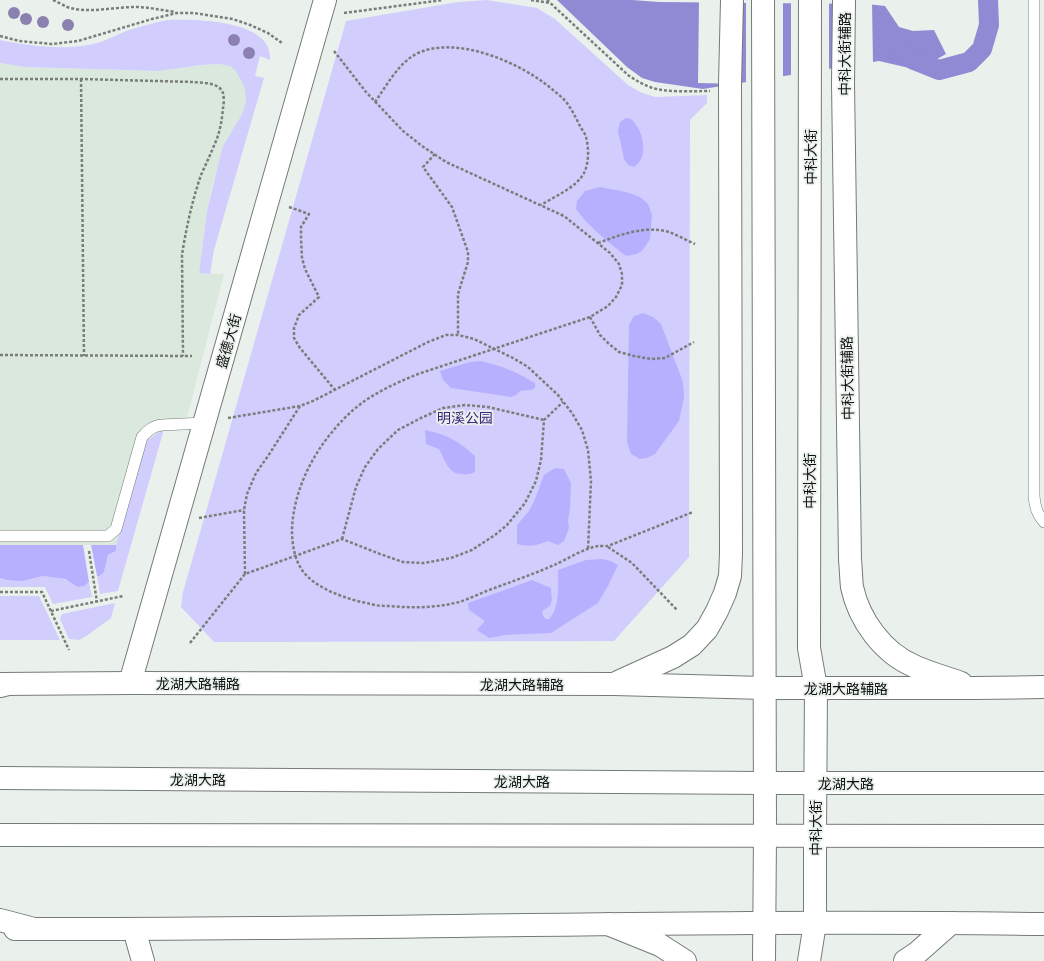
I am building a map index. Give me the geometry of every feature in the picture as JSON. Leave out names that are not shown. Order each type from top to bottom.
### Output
[{"type":"main road","name":"盛德大街","points":[[130,682],[325,0]]},
{"type":"main road","points":[[614,684],[674,657],[692,644],[707,629],[725,593],[730,576],[731,553],[721,87],[732,0]]},
{"type":"main road","points":[[763,0],[765,688],[764,961]]},
{"type":"main road","name":"中科大街","points":[[809,961],[815,923],[816,783],[816,688],[809,648],[810,0]]},
{"type":"main road","name":"中科大街辅路","points":[[844,0],[843,83],[850,560],[852,587],[861,613],[878,639],[894,655],[914,666],[975,688]]},
{"type":"main road","name":"龙湖大路辅路","points":[[3,684],[130,682],[614,684],[765,688],[1044,687]]},
{"type":"main road","name":"龙湖大路","points":[[0,778],[765,783],[1044,783]]},
{"type":"main road","points":[[0,834],[1044,836]]},
{"type":"main road","points":[[0,920],[34,929]]},
{"type":"main road","points":[[0,929],[764,923],[1044,924]]},
{"type":"main road","points":[[905,961],[917,953],[951,923]]},
{"type":"main road","points":[[606,924],[660,945],[685,961]]},
{"type":"main road","points":[[134,929],[142,961]]},
{"type":"lane","points":[[1034,0],[1034,496],[1038,516],[1044,522]]},
{"type":"lane","points":[[0,536],[108,536],[116,529],[142,437],[147,431],[155,426],[162,425],[204,423]]},
{"type":"path","points":[[53,0],[68,7],[84,10],[134,7],[150,8],[177,13],[194,13],[233,19],[268,33],[282,43]]},
{"type":"path","points":[[344,13],[443,0]]},
{"type":"path","points":[[530,0],[551,4]]},
{"type":"path","points":[[547,0],[628,75],[641,84],[662,90],[721,87]]},
{"type":"path","points":[[0,36],[20,41],[52,44],[78,41],[177,13]]},
{"type":"path","points":[[375,102],[394,74],[406,60],[430,49],[447,47],[483,53],[512,63],[530,73],[546,84],[566,102],[576,117],[586,137],[588,150],[588,161],[579,180],[541,205]]},
{"type":"path","points":[[334,51],[366,92],[403,131],[446,162],[564,216],[610,253],[619,264],[622,274],[622,285],[616,297],[608,306],[590,317],[418,374],[391,385],[366,399],[352,411],[322,446],[310,466],[298,494],[293,518],[292,539],[295,556],[302,570],[318,585],[342,596],[371,605],[400,607],[456,603],[554,565],[588,549],[598,546],[608,546],[693,512]]},
{"type":"path","points":[[0,79],[81,79],[193,82],[207,83],[218,86],[223,93],[224,105],[222,121],[216,140],[201,175],[184,240],[182,255],[184,356]]},
{"type":"path","points":[[81,79],[84,356]]},
{"type":"path","points":[[435,154],[423,167],[452,207],[468,252],[468,262],[458,294],[458,335]]},
{"type":"path","points":[[289,207],[309,214],[301,227],[302,258],[305,269],[319,297],[299,315],[294,328],[294,338],[300,348],[334,390]]},
{"type":"path","points":[[597,243],[621,235],[655,230],[668,232],[695,244]]},
{"type":"path","points":[[590,317],[600,335],[608,343],[619,352],[634,356],[651,359],[665,358],[694,342]]},
{"type":"path","points":[[228,418],[300,406],[313,401],[428,342],[446,335],[458,335],[474,339],[513,358],[528,368],[558,395],[572,413],[582,430],[588,450],[591,481],[588,549]]},
{"type":"path","points":[[0,355],[192,356]]},
{"type":"path","points":[[190,643],[245,574],[342,539],[404,562],[424,563],[451,558],[472,550],[507,525],[524,503],[536,481],[541,460],[544,420],[563,402]]},
{"type":"path","points":[[245,574],[244,510],[247,494],[256,473],[300,406]]},
{"type":"path","points":[[342,539],[356,487],[365,467],[378,449],[398,430],[443,408],[465,406],[488,407],[544,420]]},
{"type":"path","points":[[199,518],[244,510]]},
{"type":"path","points":[[86,536],[97,602]]},
{"type":"path","points":[[608,546],[632,563],[678,610]]},
{"type":"path","points":[[0,592],[42,592],[69,650]]},
{"type":"path","points":[[51,611],[123,596]]},
{"type":"shaded area","points":[[557,0],[867,4],[885,6],[899,27],[913,31],[934,30],[946,54],[918,70],[879,61],[703,89],[655,82],[642,78],[627,67]]},
{"type":"shaded area","points":[[0,63],[25,67],[159,71],[219,64],[230,66],[235,70],[245,89],[246,100],[243,112],[223,146],[207,211],[199,273],[224,274],[184,429],[164,429],[145,445],[116,545],[0,545]]},
{"type":"shaded area","points":[[626,118],[631,119],[635,124],[639,130],[643,143],[642,156],[634,167],[628,165],[624,159],[618,131],[620,122]]},
{"type":"shaded area","points":[[600,187],[626,192],[640,197],[648,204],[652,215],[650,239],[643,250],[637,254],[626,256],[592,228],[576,209],[577,201],[585,191]]},
{"type":"shaded area","points":[[643,313],[653,317],[661,324],[683,382],[684,397],[679,421],[655,454],[647,458],[640,459],[631,454],[627,442],[629,325],[634,316]]},
{"type":"shaded area","points":[[480,361],[502,367],[516,373],[535,383],[535,388],[520,391],[511,397],[451,388],[443,380],[440,371],[470,362]]},
{"type":"shaded area","points":[[425,430],[446,436],[458,442],[475,456],[475,472],[464,474],[453,472],[445,462],[439,449],[426,444]]},
{"type":"shaded area","points":[[555,468],[564,469],[571,483],[568,520],[569,528],[564,541],[558,545],[548,541],[532,546],[517,544],[517,525],[529,511],[544,475]]},
{"type":"shaded area","points":[[0,545],[83,545],[89,582],[84,586],[78,587],[65,579],[43,576],[22,581],[0,578]]},
{"type":"shaded area","points":[[91,545],[116,545],[116,551],[108,555],[104,572],[100,576],[97,576]]},
{"type":"shaded area","points":[[602,559],[611,561],[618,565],[598,603],[551,633],[505,635],[489,638],[477,630],[485,621],[469,610],[468,603],[532,580],[551,588],[552,600],[550,606],[542,611],[543,616],[546,619],[549,619],[553,614],[557,602],[558,570],[586,560]]},
{"type":"green space","name":"明溪公园","points":[[487,0],[537,8],[555,19],[628,85],[640,92],[655,97],[707,95],[707,103],[690,120],[689,557],[614,641],[214,642],[181,607],[183,592],[346,21],[458,2]]},
{"type":"green space","points":[[167,20],[212,21],[230,24],[246,29],[259,36],[268,46],[270,60],[260,56],[255,76],[264,78],[214,250],[210,274],[199,273],[207,211],[223,146],[243,112],[246,100],[245,89],[235,70],[230,66],[219,64],[159,71],[25,67],[0,63],[0,40],[48,47],[73,47],[101,42],[134,29]]},
{"type":"green space","points":[[164,429],[118,591],[100,594],[97,576],[100,576],[104,572],[108,555],[116,551],[116,545],[145,445],[149,439]]},
{"type":"green space","points":[[43,576],[63,579],[77,586],[85,585],[89,582],[92,597],[53,604],[45,587],[0,587],[0,578],[16,580]]},
{"type":"green space","points":[[0,596],[39,596],[60,640],[0,640]]},
{"type":"green space","points":[[115,603],[111,618],[79,640],[69,639],[60,619],[62,614]]},
{"type":"pier","points":[[699,0],[738,0],[737,84],[698,83]]},
{"type":"pier","points":[[746,1],[783,1],[783,78],[746,84]]},
{"type":"pier","points":[[791,1],[829,1],[829,71],[791,77]]},
{"type":"pier","points":[[835,1],[872,2],[873,64],[836,70]]},
{"type":"waterway","points":[[903,53],[914,60],[939,70],[969,62],[982,49],[989,25],[988,0]]}]
